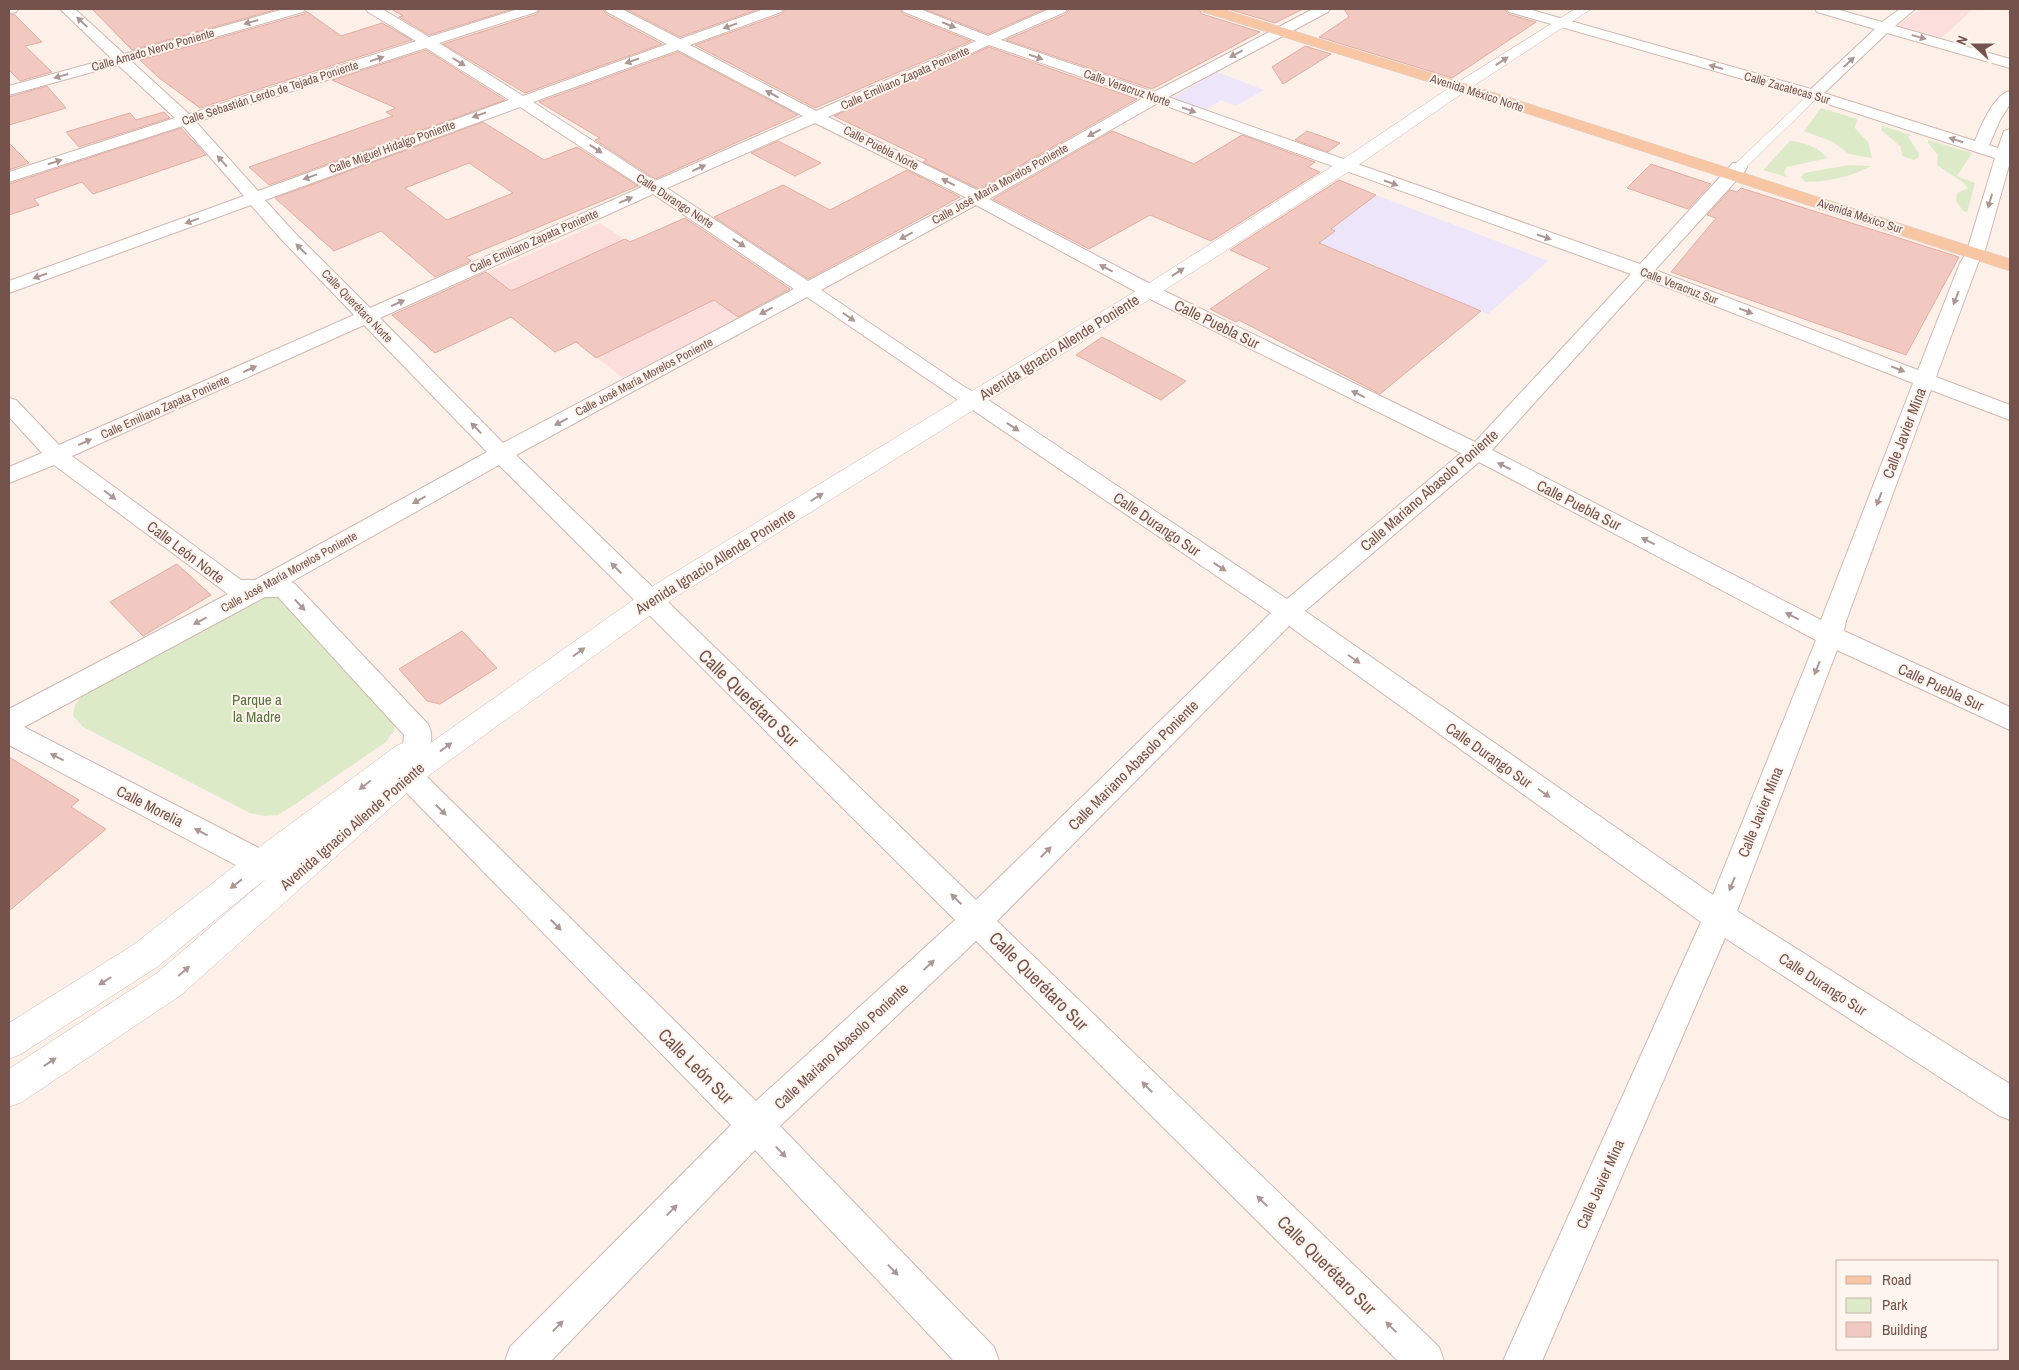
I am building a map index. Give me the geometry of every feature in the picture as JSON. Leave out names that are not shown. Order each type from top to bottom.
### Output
[{"type":"main road","name":"Avenida México Norte","points":[[1208,9],[1738,173]]},
{"type":"main road","name":"Avenida Ignacio Allende Poniente","points":[[9,1042],[145,956],[261,864],[412,760],[651,601],[1149,291],[1346,166],[1461,87],[1584,9]]},
{"type":"main road","name":"Avenida México Sur","points":[[1738,173],[2010,265]]},
{"type":"main road","name":"Avenida Ignacio Allende Poniente","points":[[9,1089],[169,984],[291,878],[412,760]]},
{"type":"street","name":"Calle Querétaro Norte","points":[[67,9],[186,120],[287,235],[501,454],[651,601]]},
{"type":"street","name":"Calle Amado Nervo Poniente","points":[[9,91],[298,9]]},
{"type":"street","name":"Calle Durango Norte","points":[[373,9],[521,100],[809,289],[972,400]]},
{"type":"street","name":"Calle Sebastián Lerdo de Tejada Poniente","points":[[9,177],[531,9]]},
{"type":"street","name":"Calle Puebla Norte","points":[[612,9],[816,116],[978,197],[984,203],[1149,291]]},
{"type":"street","name":"Calle Miguel Hidalgo Poniente","points":[[9,287],[776,9]]},
{"type":"street","name":"Calle Veracruz Norte","points":[[909,9],[990,41],[1346,166]]},
{"type":"street","name":"Calle Emiliano Zapata Poniente","points":[[9,476],[1060,9]]},
{"type":"street","name":"Calle José María Morelos Poniente","points":[[9,722],[259,589],[501,454],[809,289],[1156,98],[1323,9]]},
{"type":"street","name":"Calle Zacatecas Sur","points":[[1514,9],[1814,95],[1983,140]]},
{"type":"street","points":[[1822,9],[2010,64]]},
{"type":"street","points":[[1738,173],[1814,95],[1885,27],[1908,9]]},
{"type":"street","points":[[2007,155],[1983,140],[1996,110],[2010,95]]},
{"type":"street","name":"Calle Javier Mina","points":[[1522,1361],[1719,917],[1830,636],[1833,621],[1924,379],[1969,263],[1975,254],[2007,155],[2010,134]]},
{"type":"street","name":"Calle Veracruz Sur","points":[[1346,166],[1644,272],[2010,413]]},
{"type":"street","name":"Calle Mariano Abasolo Poniente","points":[[524,1361],[755,1125],[977,920],[1288,612],[1482,447],[1738,173]]},
{"type":"street","name":"Calle Puebla Sur","points":[[1149,291],[1476,451],[1830,636],[2010,718]]},
{"type":"street","name":"Calle Durango Sur","points":[[972,400],[1288,612],[1719,917],[2010,1103]]},
{"type":"street","name":"Calle León Norte","points":[[9,405],[56,455],[233,587],[238,589],[273,587],[286,590],[418,732],[412,760]]},
{"type":"street","name":"Calle Querétaro Sur","points":[[651,601],[1425,1361]]},
{"type":"street","name":"Calle Morelia","points":[[9,732],[291,878]]},
{"type":"street","name":"Calle León Sur","points":[[412,760],[980,1361]]},
{"type":"shaded area","points":[[1921,9],[1973,9],[1937,42],[1895,27]]},
{"type":"shaded area","points":[[1217,72],[1264,90],[1236,106],[1221,100],[1206,110],[1172,98]]},
{"type":"shaded area","points":[[1343,181],[1548,261],[1488,314],[1278,226]]},
{"type":"shaded area","points":[[600,223],[739,318],[623,378],[487,273]]},
{"type":"green space","points":[[1821,108],[1857,119],[1855,128],[1868,142],[1872,158],[1849,154],[1833,142],[1804,131]]},
{"type":"green space","points":[[1882,126],[1911,135],[1908,137],[1919,153],[1919,157],[1914,160],[1902,156],[1901,147],[1881,130]]},
{"type":"green space","points":[[1928,140],[1972,153],[1957,176],[1975,183],[1967,212],[1963,211],[1956,201],[1957,193],[1968,188],[1964,183],[1937,165],[1938,155],[1928,143]]},
{"type":"green space","points":[[1790,141],[1810,146],[1828,158],[1787,167],[1784,172],[1787,177],[1763,170]]},
{"type":"green space","points":[[1849,165],[1871,166],[1847,176],[1830,180],[1805,182],[1801,177],[1804,173]]},
{"type":"green space","name":"Parque a la Madre","points":[[275,594],[287,599],[395,722],[394,731],[386,742],[278,815],[265,816],[250,813],[83,727],[73,716],[75,705],[85,692],[262,596]]},
{"type":"building","points":[[92,9],[278,9],[132,50]]},
{"type":"building","points":[[391,9],[513,9],[429,35],[399,17],[403,16]]},
{"type":"building","points":[[540,9],[603,9],[606,14],[662,44],[525,93],[443,44],[537,14]]},
{"type":"building","points":[[626,9],[759,9],[680,37]]},
{"type":"building","points":[[785,9],[900,9],[903,14],[971,41],[815,108],[695,45],[782,14]]},
{"type":"building","points":[[924,9],[1045,9],[988,34]]},
{"type":"building","points":[[1069,9],[1199,9],[1202,14],[1260,32],[1152,89],[1006,40],[1066,14]]},
{"type":"building","points":[[1228,9],[1303,9],[1275,23]]},
{"type":"building","points":[[1344,9],[1505,9],[1508,14],[1536,22],[1452,78],[1319,37],[1349,17]]},
{"type":"building","points":[[306,11],[341,36],[382,23],[412,40],[200,108],[158,77],[140,60],[304,14]]},
{"type":"building","points":[[14,14],[42,42],[25,46],[52,72],[20,81],[9,70],[9,15]]},
{"type":"building","points":[[1305,46],[1331,54],[1283,84],[1272,67]]},
{"type":"building","points":[[989,47],[1137,99],[979,189],[923,162],[927,160],[834,116]]},
{"type":"building","points":[[426,50],[505,100],[269,185],[249,167],[393,116],[386,112],[396,108],[332,80]]},
{"type":"building","points":[[678,52],[798,115],[655,179],[595,140],[600,138],[539,102]]},
{"type":"building","points":[[47,86],[66,108],[9,125],[9,97]]},
{"type":"building","points":[[164,112],[170,118],[79,147],[66,132],[130,113],[136,120]]},
{"type":"building","points":[[483,122],[544,160],[577,147],[638,186],[466,257],[471,261],[435,277],[381,231],[334,251],[275,198]],"holes":[[[469,163],[513,193],[447,220],[405,188]]]},
{"type":"building","points":[[181,128],[206,155],[93,194],[82,182],[34,199],[39,205],[9,215],[9,184]]},
{"type":"building","points":[[1112,131],[1194,164],[1242,135],[1315,162],[1308,167],[1320,172],[1211,241],[1150,215],[1089,249],[993,199]]},
{"type":"building","points":[[1307,131],[1340,143],[1328,152],[1295,140]]},
{"type":"building","points":[[778,141],[821,163],[795,176],[751,153]]},
{"type":"building","points":[[9,143],[29,163],[9,170]]},
{"type":"building","points":[[1651,164],[1711,184],[1688,209],[1627,188]]},
{"type":"building","points":[[907,170],[960,197],[808,279],[714,217],[783,185],[830,210]]},
{"type":"building","points":[[1339,180],[1376,195],[1331,229],[1335,231],[1319,243],[1481,311],[1380,394],[1239,320],[1236,322],[1210,309],[1270,268],[1230,250]]},
{"type":"building","points":[[1741,188],[1959,257],[1906,355],[1671,272],[1716,218],[1707,215],[1730,190],[1737,192]]},
{"type":"building","points":[[685,218],[790,289],[738,317],[714,300],[596,358],[576,342],[555,352],[511,317],[435,353],[392,315],[486,272],[511,291],[625,239],[630,242]]},
{"type":"building","points":[[1102,337],[1186,381],[1161,400],[1076,355]]},
{"type":"building","points":[[177,564],[211,595],[143,636],[110,602]]},
{"type":"building","points":[[462,631],[497,668],[440,704],[427,701],[399,669]]},
{"type":"building","points":[[9,757],[79,800],[71,807],[106,829],[9,911]]}]
